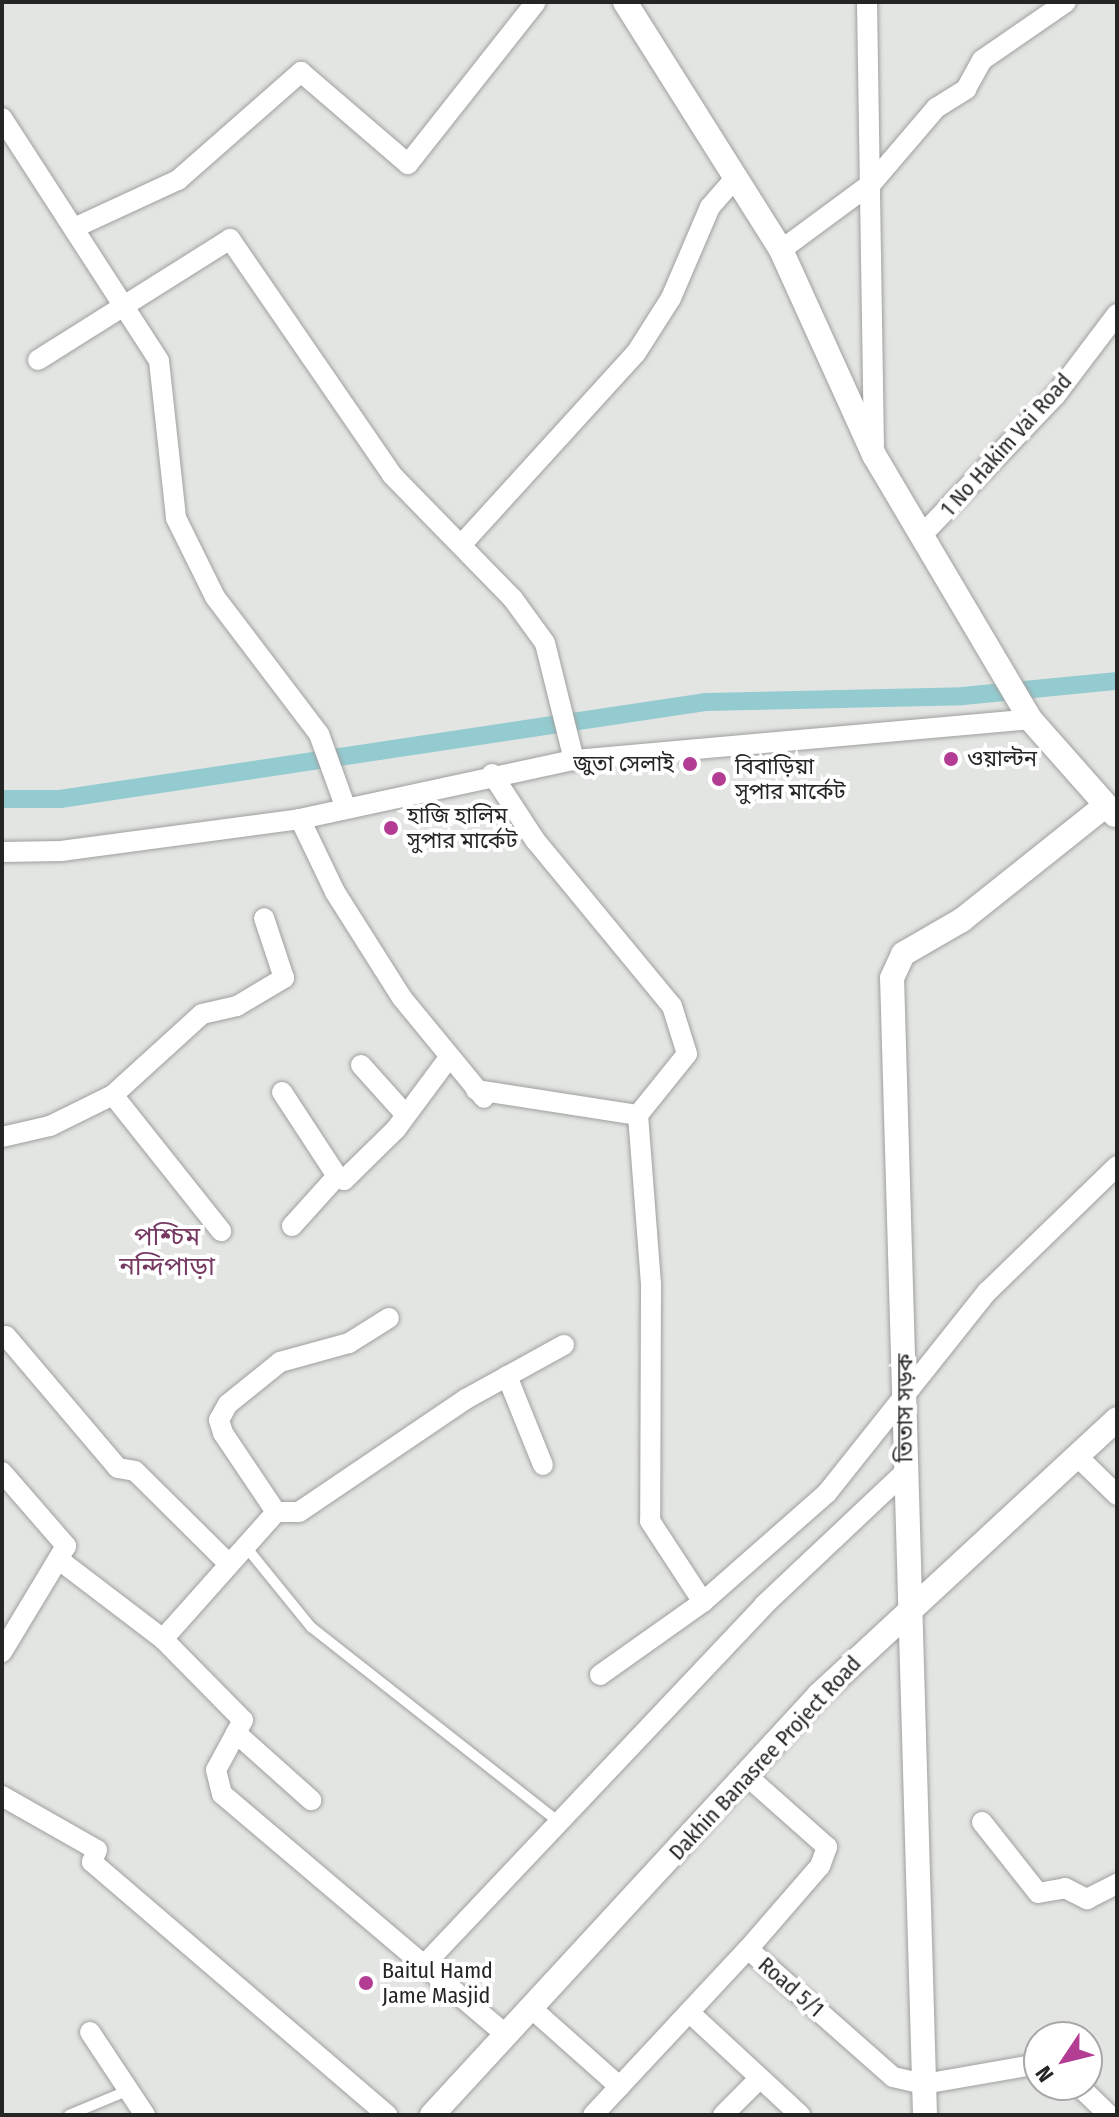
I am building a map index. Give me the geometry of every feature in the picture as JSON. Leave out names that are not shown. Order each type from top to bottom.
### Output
[{"type":"street","points":[[74,228],[178,180],[301,72],[408,164],[536,2]]},
{"type":"street","points":[[625,2],[733,181],[781,250],[874,455],[1001,665],[1025,711],[1111,812]]},
{"type":"street","points":[[867,2],[872,183],[868,358],[879,394],[874,455]]},
{"type":"street","points":[[781,250],[872,183],[936,108],[966,89],[982,60],[1066,2]]},
{"type":"street","points":[[2,118],[159,361],[176,518],[215,597],[319,734],[345,806]]},
{"type":"street","points":[[462,544],[636,353],[671,298],[710,207],[733,181]]},
{"type":"street","points":[[38,360],[230,239],[392,475],[462,544],[545,643],[563,699],[574,760]]},
{"type":"street","name":"1 No Hakim Vai Road","points":[[921,536],[1055,396],[1117,314]]},
{"type":"street","points":[[2,852],[61,851],[300,819],[492,774],[574,760],[1025,711]]},
{"type":"street","points":[[492,774],[535,840],[672,1006],[687,1054],[638,1115],[651,1284],[650,1521],[703,1602]]},
{"type":"street","name":"তিতাস সড়ক","points":[[925,2115],[905,1472],[906,1393],[896,965],[1111,812]]},
{"type":"street","points":[[300,819],[335,892],[448,1059],[481,1095],[638,1115]]},
{"type":"street","points":[[2,1137],[50,1126],[113,1095],[202,1014],[237,1006],[284,978],[264,918]]},
{"type":"street","points":[[282,1092],[337,1176],[344,1180],[405,1114],[448,1059]]},
{"type":"street","points":[[361,1065],[405,1114]]},
{"type":"street","points":[[113,1095],[221,1231]]},
{"type":"street","points":[[600,1675],[703,1602],[827,1493],[987,1292],[1117,1166]]},
{"type":"street","points":[[292,1226],[337,1176]]},
{"type":"street","points":[[276,1512],[223,1433],[219,1420],[228,1404],[280,1362],[349,1343],[389,1318]]},
{"type":"street","points":[[6,1336],[118,1468],[135,1471],[229,1564]]},
{"type":"street","points":[[163,1639],[276,1512],[299,1512],[507,1376],[564,1345]]},
{"type":"street","points":[[507,1376],[543,1465]]},
{"type":"street","name":"Dakhin Banasree Project Road","points":[[432,2115],[747,1776],[910,1609],[1117,1419]]},
{"type":"street","points":[[1077,1456],[1117,1495]]},
{"type":"street","points":[[2,1472],[66,1546],[2,1652]]},
{"type":"street","points":[[425,1964],[563,1826],[764,1605],[905,1472]]},
{"type":"street","points":[[58,1559],[163,1639],[243,1720],[216,1770],[222,1794],[505,2034]]},
{"type":"street","points":[[236,1733],[311,1800]]},
{"type":"street","points":[[747,1776],[827,1847],[820,1866],[748,1949]]},
{"type":"street","points":[[2,1796],[97,1850],[92,1862],[387,2115]]},
{"type":"street","points":[[982,1822],[1038,1893],[1065,1888],[1087,1899],[1117,1884]]},
{"type":"street","name":"Road 5/1","points":[[593,2115],[748,1949],[893,2077],[924,2084],[1023,2067]]},
{"type":"street","points":[[530,2007],[620,2087]]},
{"type":"street","points":[[690,2013],[800,2115]]},
{"type":"street","points":[[90,2032],[145,2115]]},
{"type":"street","points":[[723,2115],[759,2079]]},
{"type":"street","points":[[1095,2101],[1109,2115]]},
{"type":"lane","points":[[246,1547],[311,1627],[563,1826]]},
{"type":"lane","points":[[69,2115],[130,2090]]},
{"type":"waterway","points":[[2,799],[60,799],[705,702],[963,696],[1117,681]]},
{"type":"place","name":"ওয়াল্টন","points":[[951,759]]},
{"type":"place","name":"জুতা সেলাই","points":[[690,764]]},
{"type":"place","name":"বিবাড়িয়া সুপার মার্কেট","points":[[719,779]]},
{"type":"place","name":"হাজি হালিম সুপার মার্কেট","points":[[391,828]]},
{"type":"place","name":"Baitul Hamd Jame Masjid","points":[[366,1983]]},
{"type":"district","name":"পশ্চিম নন্দিপাড়া","points":[[167,1252]]}]
